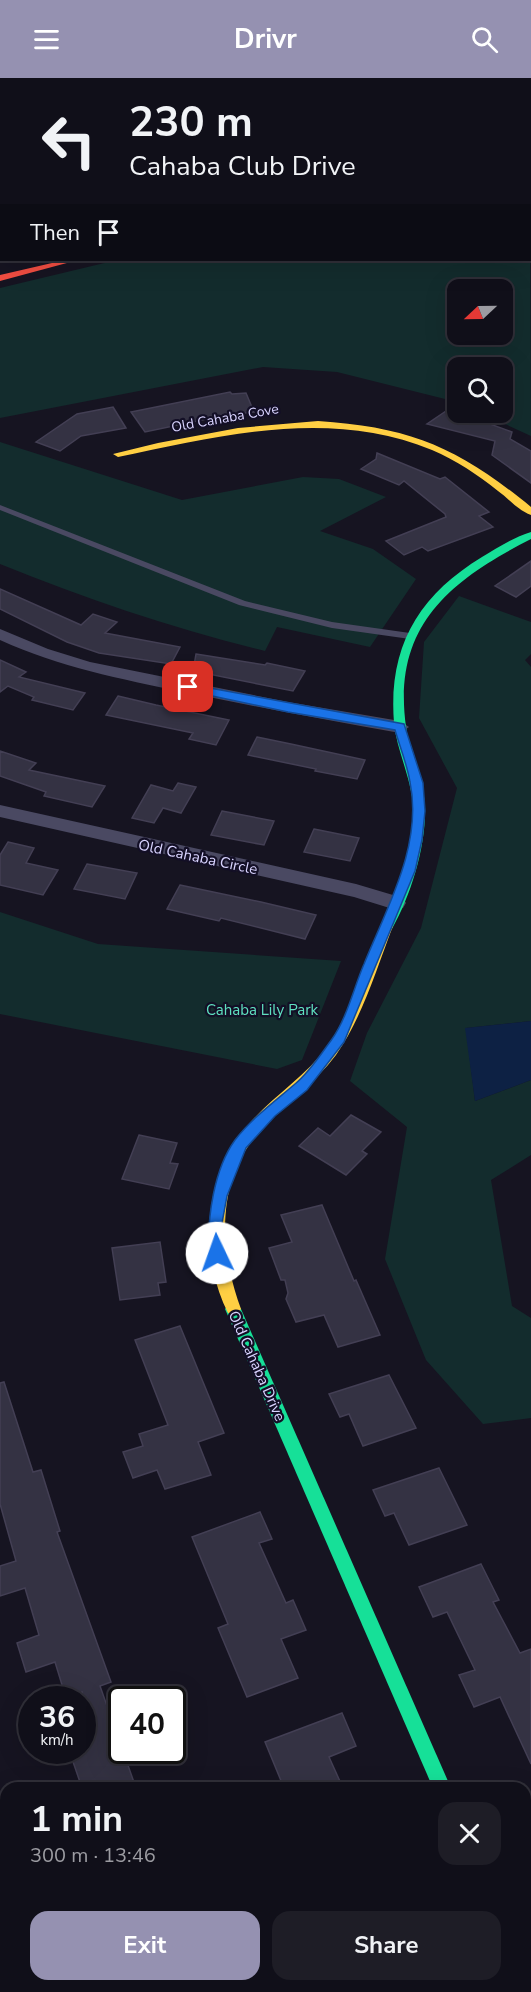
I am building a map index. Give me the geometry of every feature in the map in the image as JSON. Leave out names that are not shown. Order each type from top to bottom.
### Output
[{"type":"street","points":[[0,278],[70,261]]},
{"type":"street","name":"Old Cahaba Cove","points":[[118,454],[280,424],[328,423],[374,429],[436,448],[461,462],[531,512]]},
{"type":"street","name":"Old Cahaba Drive","points":[[439,1782],[224,1289],[217,1253],[215,1223],[226,1178],[240,1144],[270,1112],[302,1086],[340,1039],[411,861],[419,811],[417,783],[400,727],[396,700],[410,636],[428,604],[444,587],[485,556],[531,535]]},
{"type":"street","points":[[0,634],[71,664],[288,708],[400,727]]},
{"type":"street","name":"Old Cahaba Circle","points":[[0,811],[356,891],[396,903]]},
{"type":"lane","points":[[0,507],[243,603],[332,625],[410,636]]},
{"type":"green space","points":[[113,261],[530,261],[531,436],[503,423],[513,423],[513,357],[447,357],[447,400],[337,372],[263,367],[0,418],[0,288]]},
{"type":"green space","points":[[0,442],[182,500],[303,477],[339,479],[386,497],[320,531],[373,549],[416,579],[370,647],[277,627],[265,651],[131,612],[0,564]]},
{"type":"green space","points":[[459,596],[531,622],[531,654],[525,660],[531,667],[531,1021],[466,1028],[475,1101],[531,1080],[531,1155],[491,1180],[512,1306],[531,1318],[531,1418],[483,1424],[426,1360],[385,1259],[407,1127],[350,1081],[367,1033],[421,928],[457,788],[419,718],[424,642]]},
{"type":"green space","name":"Cahaba Lily Park","points":[[0,912],[98,944],[341,961],[302,1060],[277,1069],[0,1014]]},
{"type":"water","points":[[531,1021],[531,1080],[475,1101],[465,1028]]},
{"type":"building","points":[[230,392],[232,394],[246,393],[254,412],[206,417],[207,419],[145,432],[131,412]]},
{"type":"building","points":[[113,407],[126,428],[81,436],[60,451],[36,442],[77,414]]},
{"type":"building","points":[[447,410],[447,423],[487,423],[512,432],[510,439],[531,451],[531,483],[492,455],[495,441],[427,424]]},
{"type":"building","points":[[377,453],[440,479],[445,477],[489,512],[479,516],[493,527],[428,551],[422,547],[404,555],[386,541],[446,517],[404,481],[399,485],[361,469],[376,459]]},
{"type":"building","points":[[531,561],[531,586],[516,597],[495,586]]},
{"type":"building","points":[[0,589],[81,625],[93,614],[117,622],[105,633],[180,647],[171,664],[99,653],[67,642],[0,609]]},
{"type":"building","points":[[196,654],[265,665],[267,663],[305,671],[293,691],[193,671]]},
{"type":"building","points":[[0,660],[26,672],[19,677],[85,693],[73,710],[32,700],[34,697],[8,686],[0,692]]},
{"type":"building","points":[[118,696],[229,720],[216,745],[189,739],[193,733],[106,715]]},
{"type":"building","points":[[257,737],[365,760],[357,779],[315,771],[316,769],[248,755]]},
{"type":"building","points":[[0,751],[36,763],[29,770],[105,786],[92,807],[44,796],[46,792],[0,776]]},
{"type":"building","points":[[178,783],[196,787],[181,813],[163,808],[154,823],[132,818],[151,785],[173,791]]},
{"type":"building","points":[[222,811],[274,821],[264,845],[211,835]]},
{"type":"building","points":[[314,829],[359,838],[350,861],[304,852]]},
{"type":"building","points":[[8,842],[34,848],[26,863],[58,870],[43,895],[0,885],[0,855]]},
{"type":"building","points":[[87,864],[137,873],[125,899],[74,889]]},
{"type":"building","points":[[180,885],[316,915],[305,939],[221,918],[219,921],[167,909]]},
{"type":"building","points":[[351,1115],[381,1132],[362,1151],[367,1154],[346,1175],[299,1146],[318,1128],[330,1136]]},
{"type":"building","points":[[139,1135],[177,1143],[170,1163],[178,1164],[169,1189],[122,1179]]},
{"type":"building","points":[[322,1205],[380,1335],[338,1347],[324,1315],[296,1322],[286,1299],[288,1293],[285,1280],[281,1280],[269,1248],[292,1242],[281,1215]]},
{"type":"building","points":[[160,1242],[166,1282],[158,1283],[160,1295],[120,1300],[112,1248]]},
{"type":"building","points":[[180,1326],[224,1433],[198,1442],[211,1475],[165,1489],[157,1470],[133,1478],[123,1452],[143,1446],[139,1434],[168,1425],[135,1340]]},
{"type":"building","points":[[389,1375],[416,1428],[363,1446],[349,1414],[340,1417],[329,1394]]},
{"type":"building","points":[[4,1382],[33,1472],[41,1470],[60,1531],[57,1532],[111,1682],[100,1686],[108,1709],[108,1764],[128,1764],[134,1782],[80,1782],[74,1764],[96,1764],[96,1686],[62,1686],[55,1662],[26,1672],[17,1643],[39,1635],[25,1588],[0,1596],[0,1566],[16,1561],[0,1504],[0,1383]]},
{"type":"building","points":[[439,1468],[467,1525],[409,1545],[394,1513],[385,1516],[373,1490]]},
{"type":"building","points":[[260,1512],[272,1539],[259,1543],[286,1603],[293,1600],[306,1630],[281,1639],[298,1678],[247,1697],[218,1628],[228,1624],[192,1537]]},
{"type":"building","points":[[481,1564],[499,1600],[493,1602],[520,1653],[531,1649],[531,1764],[500,1697],[474,1707],[459,1675],[475,1670],[447,1612],[433,1617],[419,1587]]},
{"type":"building","points":[[342,1713],[356,1746],[329,1757],[340,1782],[282,1782],[265,1742]]},
{"type":"traffic: fast","points":[[387,926],[413,854],[419,808],[400,724],[399,688],[403,657],[414,630],[429,606],[449,585],[500,550],[531,535]]},
{"type":"traffic: fast","points":[[233,1309],[439,1782]]},
{"type":"traffic: slow","points":[[118,454],[198,437],[278,426],[318,424],[358,427],[397,434],[449,454],[486,477],[531,512]]},
{"type":"traffic: slow","points":[[233,1309],[225,1287],[217,1240],[221,1192],[229,1169],[239,1147],[254,1128],[314,1072],[331,1051],[349,1022],[387,926]]},
{"type":"traffic: jam","points":[[0,278],[70,261]]},
{"type":"route","points":[[188,687],[288,708],[400,727],[417,783],[419,811],[416,840],[409,871],[340,1039],[302,1086],[270,1112],[240,1144],[234,1157],[220,1196],[215,1223],[217,1253]]}]
